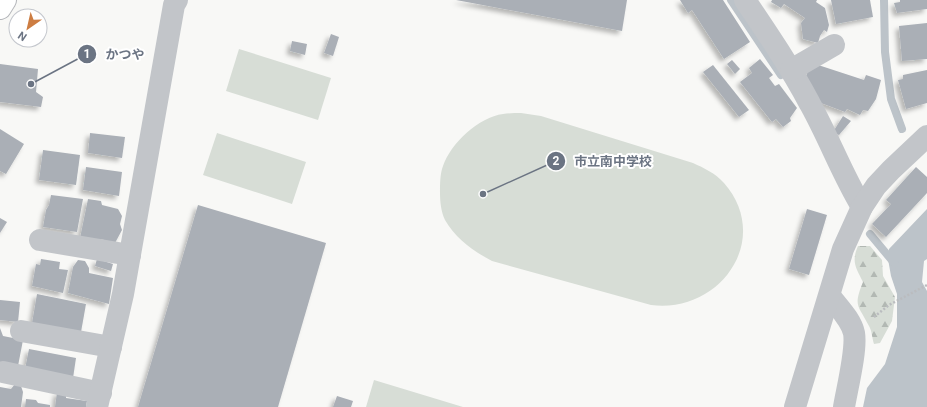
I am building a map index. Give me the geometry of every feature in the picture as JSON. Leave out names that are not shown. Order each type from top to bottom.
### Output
[{"type":"highway","points":[[0,8],[5,0]]},
{"type":"street","points":[[3,372],[99,400],[130,255],[174,5],[177,0]]},
{"type":"street","points":[[745,0],[791,70],[814,111],[847,183],[862,208]]},
{"type":"street","points":[[791,70],[834,45]]},
{"type":"street","points":[[795,407],[830,296],[843,249],[862,208],[876,186],[890,170],[927,136]]},
{"type":"street","points":[[40,240],[130,255]]},
{"type":"street","points":[[830,296],[845,314],[854,332],[852,360],[844,407]]},
{"type":"street","points":[[21,331],[111,347]]},
{"type":"path","points":[[889,305],[927,286]]},
{"type":"green space","points":[[239,49],[331,78],[318,120],[226,91]]},
{"type":"green space","points":[[521,113],[541,116],[693,163],[717,176],[724,183],[738,205],[743,227],[741,249],[732,268],[717,285],[698,298],[676,305],[651,305],[492,261],[472,249],[454,233],[445,220],[441,206],[440,193],[443,166],[452,149],[467,132],[494,116]]},
{"type":"green space","points":[[217,133],[306,162],[292,204],[203,175]]},
{"type":"green space","points":[[858,246],[870,246],[882,260],[883,276],[895,297],[892,321],[880,343],[874,344],[870,328],[858,305],[858,296],[863,282],[855,265],[855,256]]},
{"type":"green space","points":[[374,380],[463,407],[366,407]]},
{"type":"shaded area","points":[[927,209],[927,259],[924,261],[922,282],[927,291],[927,407],[863,407],[867,388],[885,364],[897,327],[897,294],[891,276],[888,259],[889,249]]},
{"type":"building","points":[[456,0],[627,0],[622,31]]},
{"type":"building","points":[[680,0],[723,0],[750,42],[724,59],[692,10],[688,13]]},
{"type":"building","points":[[772,0],[817,0],[816,2],[825,8],[829,25],[827,32],[824,30],[818,43],[803,39],[801,23],[805,18],[784,4],[781,8],[771,2]]},
{"type":"building","points":[[831,0],[870,0],[873,17],[836,24]]},
{"type":"building","points":[[900,0],[927,0],[927,9],[897,13],[894,3],[900,2]]},
{"type":"building","points":[[927,23],[927,59],[902,61],[899,26]]},
{"type":"building","points":[[331,34],[339,37],[333,56],[324,53]]},
{"type":"building","points":[[292,41],[307,44],[305,55],[290,51]]},
{"type":"building","points":[[760,59],[773,75],[769,78],[775,86],[779,84],[797,108],[790,118],[791,121],[783,127],[776,119],[772,122],[740,82],[752,73],[749,68]]},
{"type":"building","points":[[732,60],[740,69],[735,74],[727,64]]},
{"type":"building","points":[[812,63],[864,80],[866,75],[881,80],[876,99],[868,111],[863,110],[860,115],[847,109],[845,112],[821,103],[806,76]]},
{"type":"building","points":[[0,64],[38,69],[36,92],[43,97],[41,107],[0,102]]},
{"type":"building","points":[[713,65],[749,110],[739,117],[703,72]]},
{"type":"building","points":[[927,70],[927,103],[906,109],[898,80],[903,79],[903,75]]},
{"type":"building","points":[[843,116],[851,121],[839,135],[833,132]]},
{"type":"building","points":[[0,129],[24,144],[6,174],[0,171]]},
{"type":"building","points":[[90,133],[125,137],[122,158],[88,153]]},
{"type":"building","points":[[43,150],[80,155],[76,185],[39,180]]},
{"type":"building","points":[[86,167],[122,172],[119,196],[83,190]]},
{"type":"building","points":[[916,167],[927,177],[927,193],[886,237],[872,224],[891,204],[886,200]]},
{"type":"building","points":[[51,195],[83,199],[77,232],[43,227],[46,210],[49,205]]},
{"type":"building","points":[[88,199],[101,201],[102,205],[118,209],[122,216],[120,224],[122,230],[115,243],[101,239],[100,241],[80,238]]},
{"type":"building","points":[[198,205],[326,243],[278,407],[138,407]]},
{"type":"building","points":[[807,209],[827,215],[809,275],[789,269]]},
{"type":"building","points":[[0,218],[7,222],[0,233]]},
{"type":"building","points":[[41,259],[60,262],[59,269],[68,270],[63,293],[32,286],[36,264],[40,265]]},
{"type":"building","points":[[97,259],[113,264],[111,271],[95,266]]},
{"type":"building","points":[[78,260],[85,261],[89,268],[89,273],[113,278],[109,304],[68,293],[73,267]]},
{"type":"building","points":[[37,294],[86,304],[81,332],[32,323]]},
{"type":"building","points":[[0,300],[20,302],[18,322],[0,320]]},
{"type":"building","points":[[0,328],[3,336],[23,340],[18,366],[0,362]]},
{"type":"building","points":[[29,349],[76,358],[73,378],[25,369]]},
{"type":"building","points":[[15,384],[21,386],[23,392],[21,407],[0,407],[0,387],[11,389]]},
{"type":"building","points":[[57,392],[66,393],[66,398],[87,401],[86,407],[55,407]]},
{"type":"building","points":[[337,396],[353,401],[351,407],[333,407]]},
{"type":"building","points":[[26,399],[36,400],[38,403],[50,405],[50,407],[25,407]]},
{"type":"waterway","points":[[731,0],[781,75]]},
{"type":"waterway","points":[[884,0],[885,52],[891,99],[902,129]]},
{"type":"waterway","points":[[870,234],[895,264]]},
{"type":"place","name":"かつや","points":[[31,84]]},
{"type":"place","name":"市立南中学校","points":[[483,194]]}]
